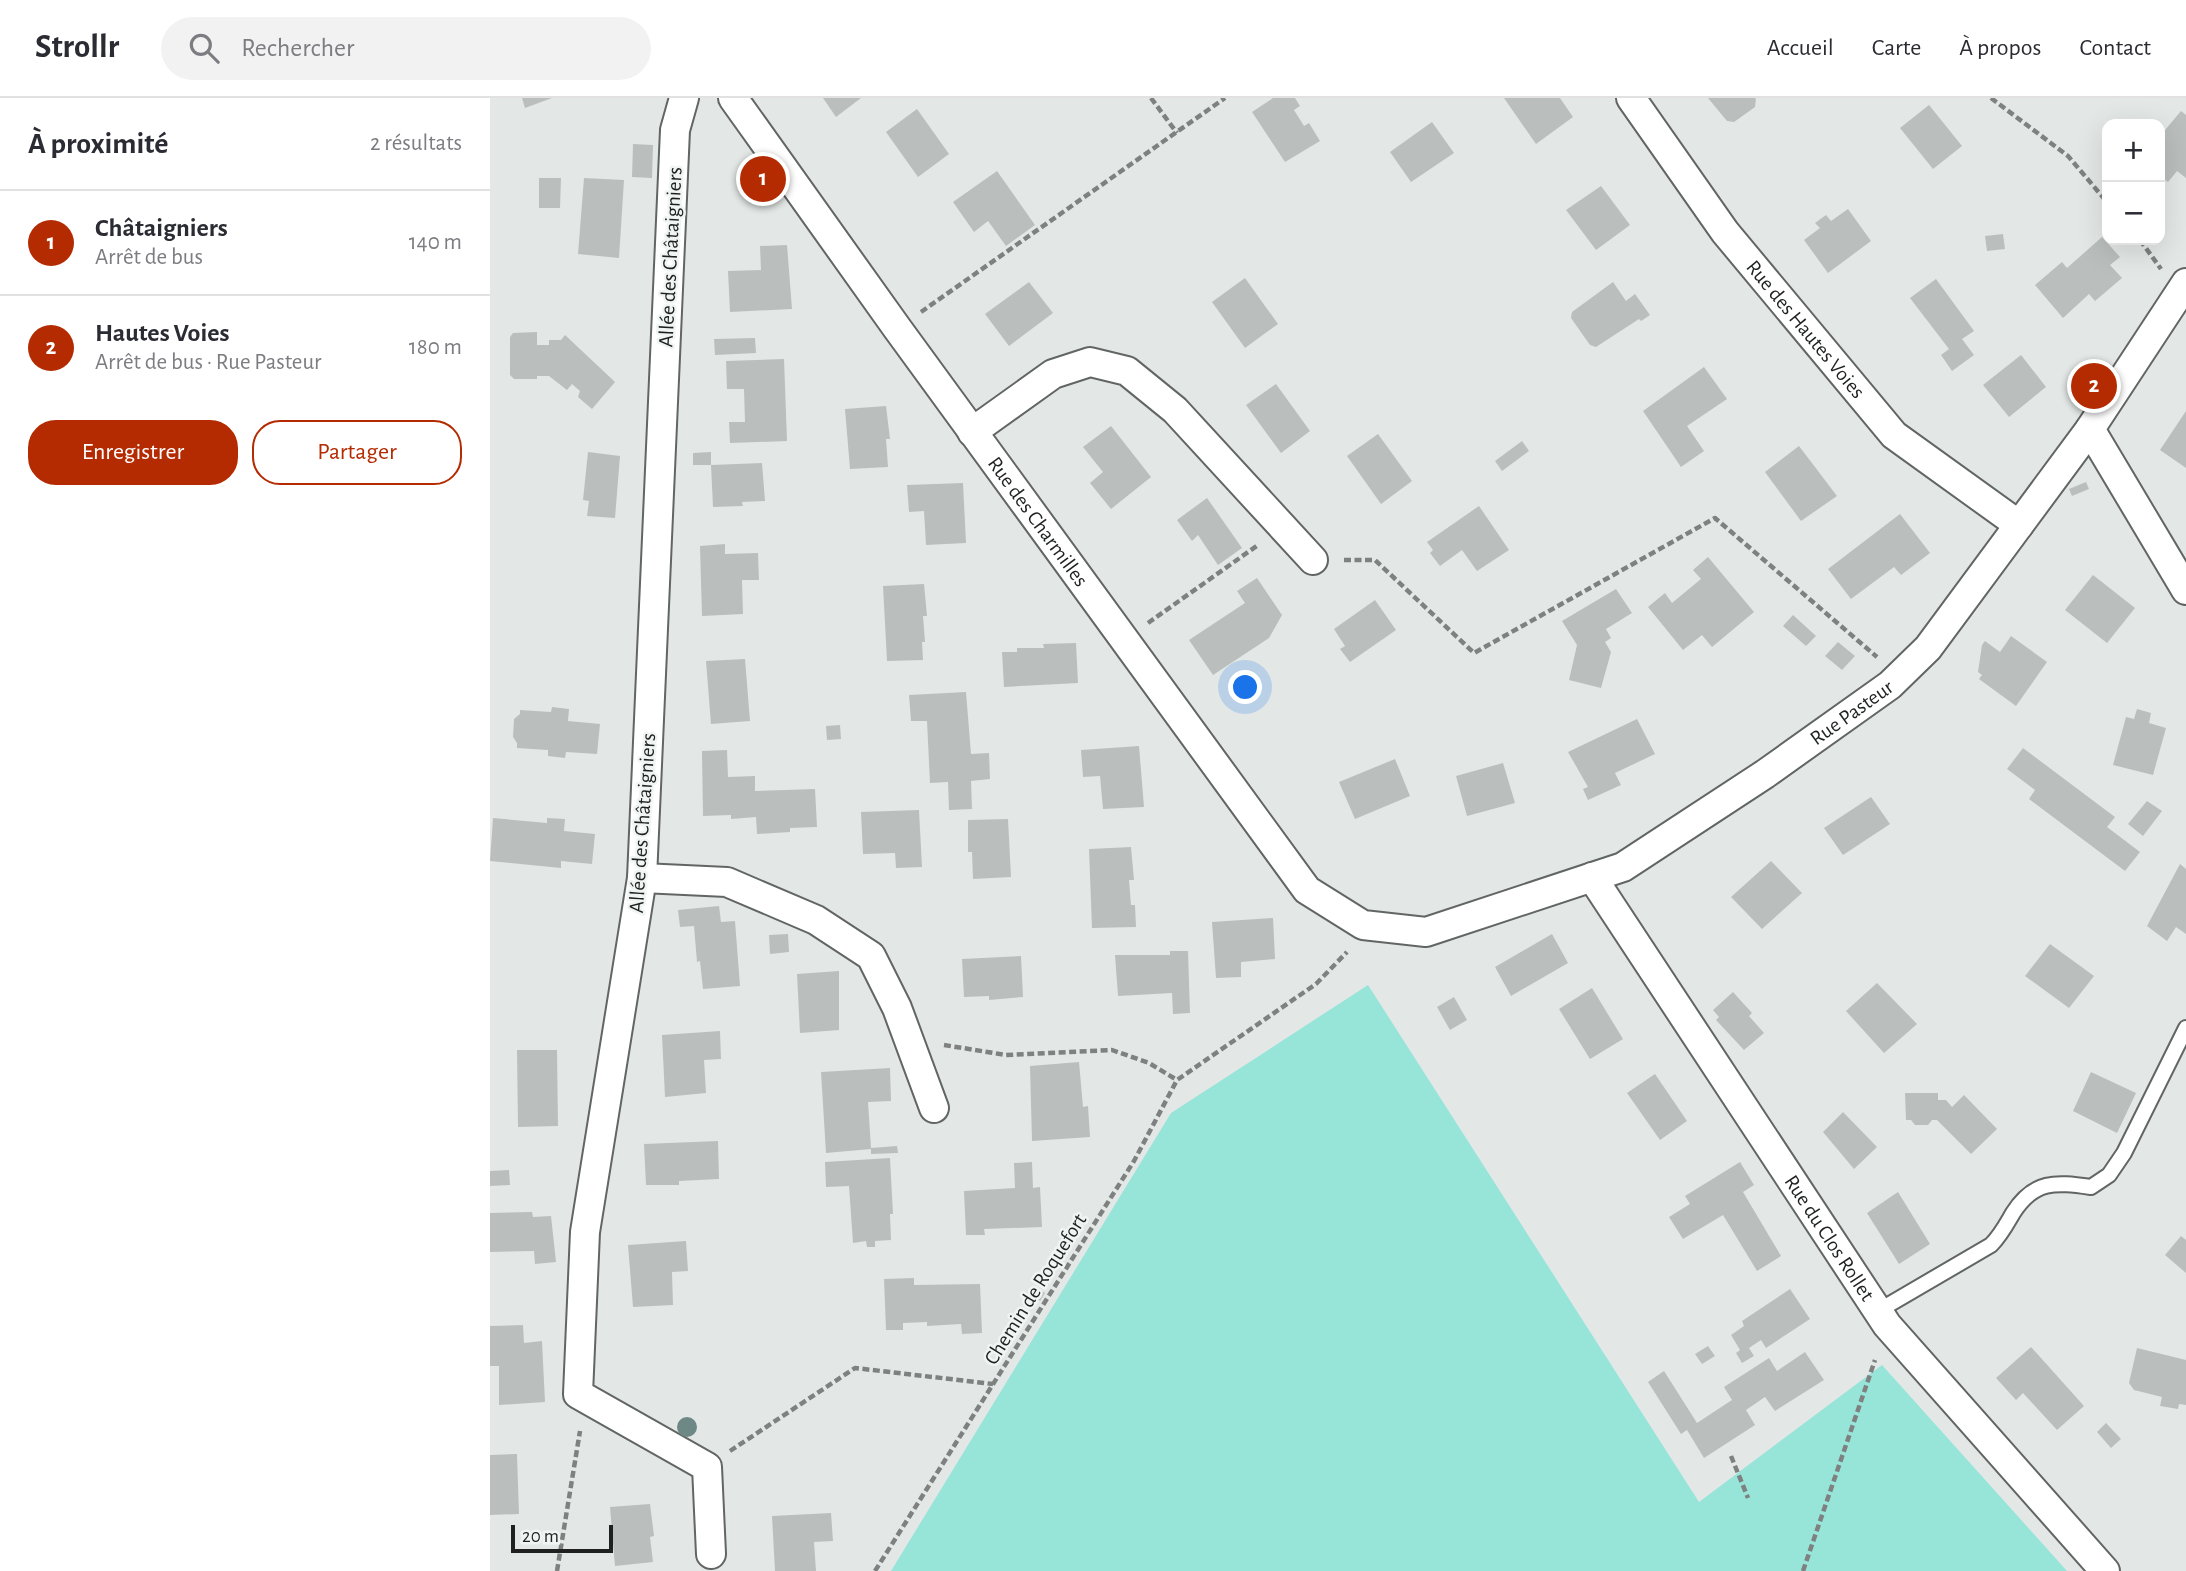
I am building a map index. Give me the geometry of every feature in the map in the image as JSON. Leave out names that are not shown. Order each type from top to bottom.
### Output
[{"type":"street","name":"Allée des Châtaigniers","points":[[590,1401],[578,1394],[585,1232],[642,878],[675,130],[684,98]]},
{"type":"street","name":"Rue des Charmilles","points":[[733,98],[972,432],[1307,890],[1363,925]]},
{"type":"street","name":"Rue des Hautes Voies","points":[[1631,98],[1725,232],[1894,435],[2018,525]]},
{"type":"street","name":"Rue Pasteur","points":[[1363,925],[1426,932],[1623,867],[1754,782],[1899,676],[1928,648],[2090,429],[2186,283]]},
{"type":"street","points":[[972,432],[1053,374],[1090,362],[1127,371],[1175,410],[1312,560]]},
{"type":"street","points":[[2090,429],[2186,590]]},
{"type":"street","name":"Rue du Clos Rollet","points":[[1592,877],[1883,1318],[2105,1571]]},
{"type":"street","points":[[642,878],[727,882],[816,920],[871,956],[897,1008],[934,1108]]},
{"type":"street","points":[[590,1401],[707,1467],[710,1554]]},
{"type":"lane","points":[[1883,1318],[1991,1245],[2002,1235],[2023,1199],[2038,1188],[2059,1182],[2091,1187],[2109,1175],[2124,1153],[2186,1028]]},
{"type":"path","points":[[1151,98],[1177,133]]},
{"type":"path","points":[[897,328],[1225,98]]},
{"type":"path","points":[[1991,98],[2068,156],[2102,196]]},
{"type":"path","points":[[1312,560],[1375,560],[1474,653],[1715,518],[1899,676]]},
{"type":"path","points":[[1125,640],[1283,527]]},
{"type":"path","name":"Chemin de Roquefort","points":[[707,1467],[855,1368],[993,1384],[1134,1161],[1177,1080],[1315,984],[1345,956],[1363,925]]},
{"type":"path","points":[[909,1040],[1006,1055],[1112,1050],[1149,1063],[1177,1080]]},
{"type":"path","points":[[1803,1571],[1883,1318]]},
{"type":"path","points":[[875,1571],[993,1384]]},
{"type":"path","points":[[558,1571],[578,1435],[590,1401]]},
{"type":"path","points":[[1731,1456],[1748,1498]]},
{"type":"green space","points":[[1368,985],[1699,1502],[1882,1365],[2067,1571],[891,1571],[1171,1113]]},
{"type":"building","points":[[522,98],[552,98],[525,108]]},
{"type":"building","points":[[823,98],[861,98],[836,117]]},
{"type":"building","points":[[1273,98],[1295,98],[1300,106],[1294,110],[1304,126],[1309,123],[1320,141],[1285,162],[1252,112]]},
{"type":"building","points":[[1504,98],[1560,98],[1573,117],[1536,144]]},
{"type":"building","points":[[1708,98],[1756,99],[1755,107],[1734,122],[1727,121]]},
{"type":"building","points":[[1929,105],[1962,146],[1933,169],[1900,128]]},
{"type":"building","points":[[917,109],[949,154],[918,177],[886,132]]},
{"type":"building","points":[[2181,111],[2186,115],[2186,178],[2177,171],[2168,182],[2165,180],[2165,130]]},
{"type":"building","points":[[1432,122],[1454,153],[1411,182],[1390,152]]},
{"type":"building","points":[[633,144],[653,145],[652,178],[632,177]]},
{"type":"building","points":[[760,166],[772,183],[766,187],[754,171]]},
{"type":"building","points":[[997,171],[1035,225],[1006,246],[988,221],[974,232],[953,202]]},
{"type":"building","points":[[539,178],[561,178],[560,208],[539,208]]},
{"type":"building","points":[[584,178],[624,180],[619,258],[578,254]]},
{"type":"building","points":[[1601,186],[1630,225],[1596,250],[1566,210]]},
{"type":"building","points":[[1848,209],[1871,241],[1828,273],[1804,240],[1820,228],[1815,223],[1826,215],[1831,221]]},
{"type":"building","points":[[2003,234],[2005,249],[1987,251],[1985,236]]},
{"type":"building","points":[[2102,237],[2102,245],[2109,245],[2120,257],[2110,265],[2122,278],[2095,301],[2089,294],[2063,318],[2035,285],[2062,262],[2067,268]]},
{"type":"building","points":[[787,245],[792,309],[730,312],[728,271],[761,270],[760,246]]},
{"type":"building","points":[[1245,278],[1278,324],[1245,348],[1212,302]]},
{"type":"building","points":[[1936,279],[1974,331],[1962,339],[1974,355],[1952,371],[1941,355],[1949,349],[1910,298]]},
{"type":"building","points":[[1029,282],[1053,313],[1009,346],[985,314]]},
{"type":"building","points":[[1613,282],[1626,301],[1635,294],[1650,315],[1641,321],[1639,319],[1596,347],[1590,345],[1571,318],[1572,312]]},
{"type":"building","points":[[537,332],[537,345],[549,345],[549,340],[561,340],[565,335],[615,382],[592,409],[578,397],[580,391],[572,384],[567,390],[549,376],[514,379],[510,375],[510,337],[513,333]]},
{"type":"building","points":[[755,338],[756,353],[715,355],[714,339]]},
{"type":"building","points":[[2021,355],[2046,387],[2009,417],[1983,385]]},
{"type":"building","points":[[784,359],[787,441],[730,443],[729,422],[745,422],[744,389],[727,389],[726,361]]},
{"type":"building","points":[[1704,367],[1727,399],[1687,426],[1704,451],[1681,467],[1643,411]]},
{"type":"building","points":[[1276,384],[1310,431],[1281,453],[1246,405]]},
{"type":"building","points":[[886,406],[890,439],[886,439],[888,467],[850,469],[845,409]]},
{"type":"building","points":[[2186,411],[2186,468],[2160,450]]},
{"type":"building","points":[[1111,426],[1151,477],[1111,509],[1090,483],[1103,472],[1083,447]]},
{"type":"building","points":[[1378,434],[1412,481],[1381,504],[1347,456]]},
{"type":"building","points":[[1522,441],[1529,451],[1502,471],[1495,461]]},
{"type":"building","points":[[1799,446],[1837,496],[1801,521],[1765,472]]},
{"type":"building","points":[[588,452],[620,456],[615,518],[587,516],[589,501],[583,500]]},
{"type":"building","points":[[711,452],[711,465],[693,465],[693,453]]},
{"type":"building","points":[[762,463],[765,501],[742,502],[743,506],[713,507],[711,465]]},
{"type":"building","points":[[2086,482],[2089,489],[2072,496],[2069,489]]},
{"type":"building","points":[[963,483],[966,543],[926,545],[924,511],[909,512],[907,485]]},
{"type":"building","points":[[1207,498],[1242,548],[1218,565],[1198,535],[1192,541],[1177,520]]},
{"type":"building","points":[[1479,506],[1509,550],[1477,571],[1462,550],[1440,566],[1430,553],[1433,550],[1427,542]]},
{"type":"building","points":[[1900,514],[1930,553],[1901,575],[1894,567],[1851,599],[1828,569]]},
{"type":"building","points":[[725,544],[725,554],[758,553],[759,580],[742,580],[743,614],[702,616],[700,546]]},
{"type":"building","points":[[1708,557],[1754,612],[1712,647],[1702,635],[1683,650],[1648,607],[1665,593],[1672,603],[1701,579],[1693,570]]},
{"type":"building","points":[[2093,575],[2135,608],[2107,643],[2065,610]]},
{"type":"building","points":[[1257,578],[1282,615],[1269,638],[1213,675],[1189,640],[1245,603],[1237,591]]},
{"type":"building","points":[[924,584],[927,616],[923,616],[923,660],[887,661],[883,586]]},
{"type":"building","points":[[1616,589],[1632,613],[1606,629],[1611,638],[1605,642],[1611,652],[1601,688],[1569,680],[1577,645],[1562,621]]},
{"type":"building","points":[[1375,600],[1396,630],[1350,662],[1340,649],[1345,646],[1334,629]]},
{"type":"building","points":[[1793,615],[1816,636],[1806,646],[1783,626]]},
{"type":"building","points":[[2011,636],[2047,662],[2016,706],[1979,679],[1982,675],[1978,672],[1985,641],[2000,652]]},
{"type":"building","points":[[1838,642],[1855,656],[1842,670],[1825,656]]},
{"type":"building","points":[[1076,643],[1078,683],[1004,687],[1002,652],[1017,652],[1017,648],[1044,648],[1043,644]]},
{"type":"building","points":[[745,659],[750,721],[711,724],[706,661]]},
{"type":"building","points":[[966,692],[971,754],[989,753],[990,779],[971,781],[972,809],[949,810],[948,782],[930,783],[927,721],[911,721],[909,695]]},
{"type":"building","points":[[552,707],[569,709],[568,721],[600,724],[597,754],[566,752],[565,758],[548,756],[548,750],[517,748],[513,737],[514,719],[520,714],[520,710],[551,712]]},
{"type":"building","points":[[2137,709],[2151,713],[2149,723],[2166,728],[2153,775],[2113,765],[2126,717],[2134,719]]},
{"type":"building","points":[[1637,719],[1655,754],[1615,773],[1621,785],[1588,800],[1583,789],[1588,787],[1568,752]]},
{"type":"building","points":[[840,725],[841,739],[827,740],[826,726]]},
{"type":"building","points":[[1139,746],[1144,807],[1103,809],[1100,776],[1083,777],[1081,750]]},
{"type":"building","points":[[2023,748],[2115,817],[2107,827],[2140,852],[2125,871],[2029,799],[2035,790],[2007,769]]},
{"type":"building","points":[[727,750],[728,777],[755,776],[755,791],[815,789],[817,827],[790,828],[790,832],[757,834],[756,817],[731,819],[731,815],[703,816],[702,751]]},
{"type":"building","points":[[1395,759],[1410,796],[1355,819],[1339,782]]},
{"type":"building","points":[[1503,763],[1515,803],[1467,816],[1456,776]]},
{"type":"building","points":[[1871,797],[1890,824],[1843,855],[1824,828]]},
{"type":"building","points":[[2147,801],[2162,811],[2143,836],[2128,824]]},
{"type":"building","points":[[919,810],[922,867],[896,868],[895,853],[863,854],[861,812]]},
{"type":"building","points":[[493,818],[547,823],[547,818],[565,819],[564,831],[595,834],[592,864],[561,861],[561,868],[490,861]]},
{"type":"building","points":[[1008,819],[1011,877],[973,879],[972,852],[968,852],[968,820]]},
{"type":"building","points":[[1131,847],[1134,880],[1129,880],[1131,905],[1135,905],[1136,927],[1092,928],[1089,849]]},
{"type":"building","points":[[1771,861],[1802,893],[1762,929],[1731,897]]},
{"type":"building","points":[[2180,864],[2186,869],[2186,934],[2176,927],[2167,941],[2147,926]]},
{"type":"building","points":[[719,906],[721,922],[735,921],[740,986],[703,989],[700,961],[697,962],[694,926],[680,927],[678,910]]},
{"type":"building","points":[[1273,918],[1275,959],[1241,962],[1241,977],[1216,978],[1212,922]]},
{"type":"building","points":[[788,934],[789,952],[770,954],[769,935]]},
{"type":"building","points":[[1552,934],[1568,963],[1511,996],[1495,967]]},
{"type":"building","points":[[2050,944],[2094,976],[2069,1008],[2025,976]]},
{"type":"building","points":[[1170,951],[1188,951],[1190,1013],[1173,1014],[1172,993],[1118,996],[1115,955],[1170,955]]},
{"type":"building","points":[[1021,956],[1023,997],[989,1000],[989,996],[964,997],[962,959]]},
{"type":"building","points":[[839,971],[839,1030],[800,1033],[797,974]]},
{"type":"building","points":[[1877,983],[1917,1024],[1884,1053],[1846,1011]]},
{"type":"building","points":[[1592,988],[1623,1039],[1590,1059],[1559,1009]]},
{"type":"building","points":[[1733,992],[1752,1013],[1749,1016],[1764,1033],[1744,1050],[1716,1020],[1719,1017],[1713,1010]]},
{"type":"building","points":[[1454,997],[1467,1020],[1450,1030],[1437,1007]]},
{"type":"building","points":[[720,1031],[721,1059],[704,1060],[706,1093],[665,1097],[662,1035]]},
{"type":"building","points":[[517,1050],[557,1050],[558,1126],[518,1127]]},
{"type":"building","points":[[1079,1062],[1083,1107],[1088,1106],[1090,1137],[1032,1141],[1030,1066]]},
{"type":"building","points":[[890,1068],[891,1101],[868,1102],[871,1148],[897,1146],[898,1153],[871,1154],[871,1149],[826,1153],[821,1072]]},
{"type":"building","points":[[2091,1072],[2136,1093],[2117,1133],[2073,1111]]},
{"type":"building","points":[[1655,1074],[1687,1121],[1660,1140],[1627,1093]]},
{"type":"building","points":[[1905,1093],[1938,1093],[1938,1100],[1946,1100],[1952,1107],[1964,1095],[1997,1129],[1971,1154],[1937,1120],[1932,1120],[1928,1125],[1915,1125],[1911,1120],[1906,1120]]},
{"type":"building","points":[[1843,1112],[1877,1147],[1854,1169],[1823,1132]]},
{"type":"building","points":[[718,1141],[719,1179],[679,1181],[679,1185],[646,1185],[644,1144]]},
{"type":"building","points":[[890,1158],[893,1214],[890,1214],[891,1240],[875,1241],[875,1247],[867,1247],[866,1241],[853,1243],[849,1186],[826,1187],[825,1162]]},
{"type":"building","points":[[1032,1162],[1033,1188],[1040,1187],[1042,1227],[984,1229],[985,1235],[966,1235],[964,1191],[1015,1188],[1014,1163]]},
{"type":"building","points":[[1740,1162],[1754,1185],[1743,1192],[1781,1256],[1757,1271],[1723,1215],[1683,1239],[1669,1217],[1690,1204],[1685,1196]]},
{"type":"building","points":[[509,1170],[510,1185],[490,1186],[490,1171]]},
{"type":"building","points":[[1898,1192],[1930,1244],[1899,1264],[1867,1213]]},
{"type":"building","points":[[532,1212],[533,1217],[551,1216],[556,1262],[535,1264],[534,1251],[490,1252],[490,1213]]},
{"type":"building","points":[[2181,1236],[2186,1240],[2186,1273],[2165,1255]]},
{"type":"building","points":[[686,1241],[688,1271],[672,1272],[673,1305],[633,1307],[628,1245]]},
{"type":"building","points":[[914,1278],[914,1285],[980,1284],[982,1333],[962,1334],[961,1324],[927,1326],[927,1322],[903,1323],[903,1330],[886,1330],[884,1279]]},
{"type":"building","points":[[1033,1286],[1045,1293],[1040,1301],[1029,1294]]},
{"type":"building","points":[[1790,1289],[1810,1319],[1766,1348],[1761,1340],[1749,1348],[1754,1356],[1742,1363],[1736,1353],[1740,1350],[1731,1335],[1744,1326],[1742,1321]]},
{"type":"building","points":[[523,1325],[524,1343],[542,1341],[545,1402],[499,1405],[499,1366],[490,1366],[490,1326]]},
{"type":"building","points":[[1708,1346],[1715,1356],[1702,1364],[1695,1354]]},
{"type":"building","points":[[2031,1347],[2084,1406],[2057,1430],[2023,1393],[2016,1400],[1996,1378]]},
{"type":"building","points":[[2137,1348],[2186,1360],[2186,1405],[2179,1404],[2178,1409],[2160,1406],[2162,1397],[2134,1390],[2129,1383]]},
{"type":"building","points":[[1805,1352],[1824,1380],[1775,1411],[1765,1397],[1746,1410],[1755,1425],[1704,1458],[1687,1430],[1681,1434],[1648,1382],[1664,1371],[1697,1423],[1732,1400],[1724,1387],[1769,1358],[1777,1371]]},
{"type":"building","points":[[2106,1423],[2121,1439],[2111,1448],[2097,1432]]},
{"type":"building","points":[[517,1454],[519,1514],[490,1515],[490,1455]]},
{"type":"building","points":[[650,1504],[654,1536],[650,1537],[653,1562],[615,1566],[610,1507]]},
{"type":"building","points":[[831,1513],[833,1541],[814,1542],[816,1571],[775,1571],[772,1516]]},
{"type":"place","name":"Châtaigniers","points":[[763,179]]},
{"type":"place","name":"Hautes Voies","points":[[2094,386]]}]
